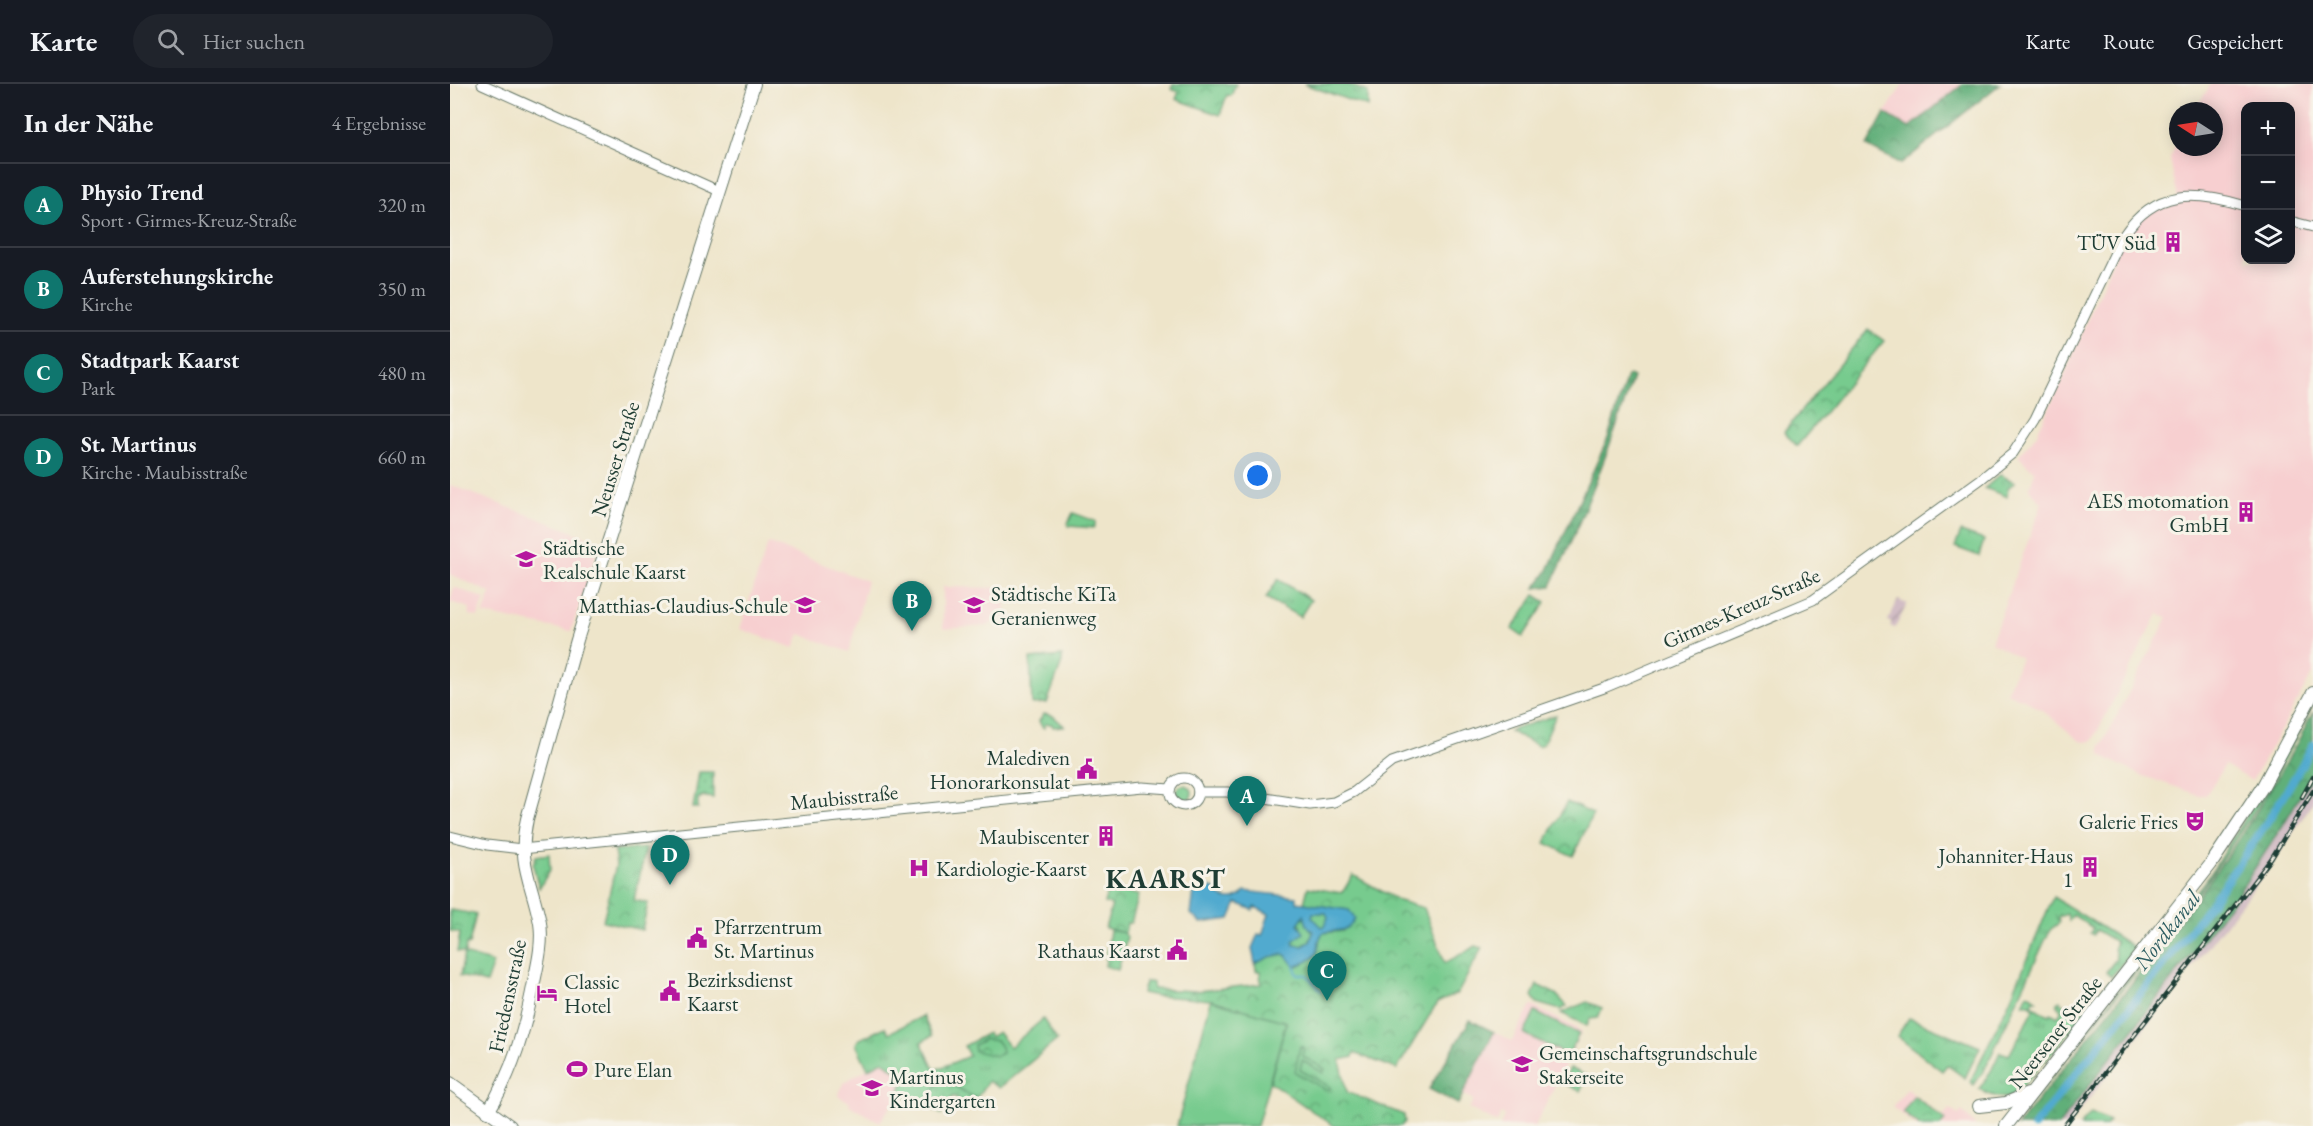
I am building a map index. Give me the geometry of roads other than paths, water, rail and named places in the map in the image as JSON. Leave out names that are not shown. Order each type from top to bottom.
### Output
[{"type":"main road","name":"Neusser Straße","points":[[522,849],[527,819],[574,650],[754,84]]},
{"type":"main road","name":"Neersener Straße","points":[[2006,1126],[2179,906],[2229,838],[2263,786],[2313,693]]},
{"type":"main road","name":"Friedensstraße","points":[[488,1112],[508,1078],[518,1050],[527,1019],[540,949],[540,923],[527,881],[522,849]]},
{"type":"main road","points":[[450,1083],[510,1126]]},
{"type":"main road","points":[[1979,1106],[2006,1103],[2032,1092]]},
{"type":"street","points":[[482,84],[719,191]]},
{"type":"street","name":"Girmes-Kreuz-Straße","points":[[1198,792],[1227,792],[1310,805],[1334,802],[1354,792],[1392,762],[1604,688],[1814,600],[1982,479],[2013,453],[2035,419],[2123,236],[2142,212],[2163,202],[2195,196],[2209,196],[2241,205]]},
{"type":"street","points":[[2295,222],[2313,227]]},
{"type":"street","points":[[1183,778],[1193,782],[1198,792],[1195,801],[1182,806],[1173,802],[1170,789],[1177,780],[1183,778]]},
{"type":"street","name":"Maubisstraße","points":[[450,836],[495,846],[522,849],[1060,795],[1142,788],[1170,789]]},
{"type":"water","points":[[1195,884],[1223,891],[1224,893],[1217,894],[1228,899],[1239,897],[1245,891],[1297,897],[1297,902],[1349,910],[1355,918],[1345,929],[1323,933],[1315,956],[1295,967],[1285,954],[1269,957],[1255,964],[1252,948],[1258,934],[1262,935],[1269,914],[1255,907],[1253,910],[1237,903],[1230,919],[1201,923],[1191,914]],"holes":[[[1313,913],[1326,913],[1328,917],[1325,926],[1322,927],[1312,917]],[[1304,915],[1307,925],[1313,932],[1310,942],[1303,946],[1294,945],[1293,941],[1304,933],[1298,924]]]},
{"type":"waterway","name":"Nordkanal","points":[[2034,1126],[2182,942],[2251,846],[2313,745]]},
{"type":"waterway","points":[[1295,967],[1297,974],[1307,975],[1321,991]]},
{"type":"railway","points":[[2302,797],[2313,777]]},
{"type":"railway","points":[[2064,1126],[2271,859],[2313,791]]},
{"type":"place","name":"TÜV Süd","points":[[2173,242]]},
{"type":"place","name":"AES motomation GmbH","points":[[2246,512]]},
{"type":"place","name":"Städtische Realschule Kaarst","points":[[526,559]]},
{"type":"place","name":"Matthias-Claudius-Schule","points":[[805,605]]},
{"type":"place","name":"Städtische KiTa Geranienweg","points":[[974,605]]},
{"type":"place","name":"Auferstehungskirche","points":[[912,631]]},
{"type":"place","name":"Malediven Honorarkonsulat","points":[[1087,769]]},
{"type":"place","name":"Galerie Fries","points":[[2195,821]]},
{"type":"place","name":"Physio Trend","points":[[1247,826]]},
{"type":"place","name":"Maubiscenter","points":[[1106,836]]},
{"type":"place","name":"Johanniter-Haus 1","points":[[2090,867]]},
{"type":"place","name":"Kardiologie-Kaarst","points":[[919,868]]},
{"type":"place","name":"St. Martinus","points":[[670,885]]},
{"type":"place","name":"Pfarrzentrum St. Martinus","points":[[697,938]]},
{"type":"place","name":"Rathaus Kaarst","points":[[1177,950]]},
{"type":"place","name":"Bezirksdienst Kaarst","points":[[670,991]]},
{"type":"place","name":"Classic Hotel","points":[[547,993]]},
{"type":"place","name":"Stadtpark Kaarst","points":[[1327,1001]]},
{"type":"place","name":"Gemeinschaftsgrundschule Stakerseite","points":[[1522,1064]]},
{"type":"place","name":"Pure Elan","points":[[577,1069]]},
{"type":"place","name":"Martinus Kindergarten","points":[[872,1088]]},
{"type":"district","name":"KAARST","points":[[1166,878]]}]
